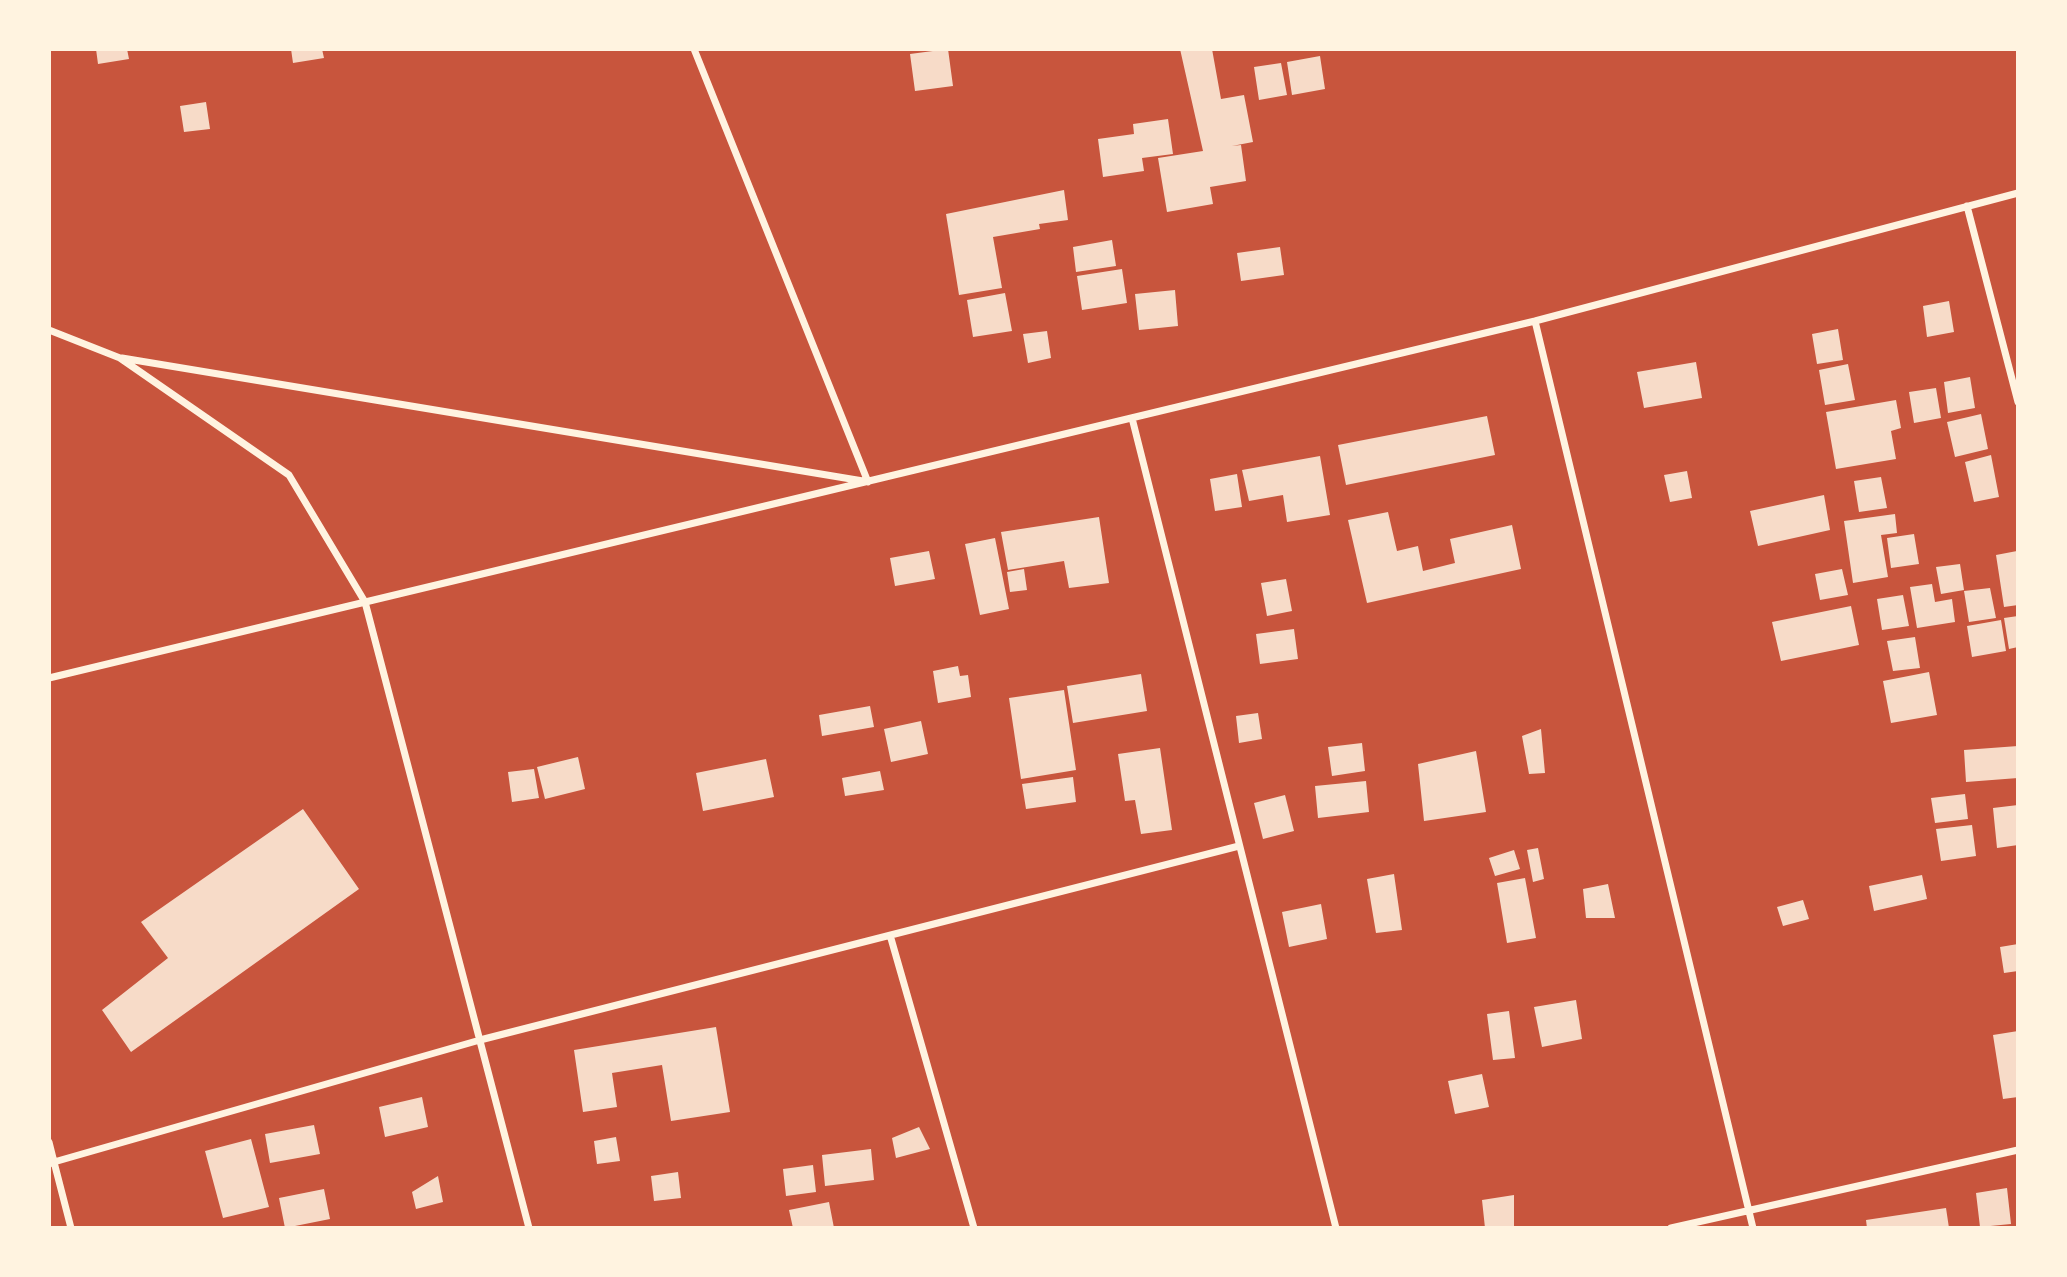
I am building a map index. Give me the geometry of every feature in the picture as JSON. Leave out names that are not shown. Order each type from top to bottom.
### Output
[{"type":"street","points":[[694,49],[867,482]]},
{"type":"street","points":[[49,678],[1535,321],[2018,192]]},
{"type":"street","points":[[1967,206],[2018,402]]},
{"type":"street","points":[[1535,321],[1754,1228]]},
{"type":"street","points":[[49,330],[120,358],[867,482]]},
{"type":"street","points":[[120,358],[289,475],[365,602],[529,1228]]},
{"type":"street","points":[[1132,418],[1336,1228]]},
{"type":"street","points":[[51,1163],[480,1040],[1240,846]]},
{"type":"street","points":[[890,935],[974,1228]]},
{"type":"street","points":[[49,1142],[51,1163],[71,1228]]},
{"type":"street","points":[[1671,1228],[2018,1150]]},
{"type":"building","points":[[96,49],[127,49],[129,59],[98,64]]},
{"type":"building","points":[[291,49],[322,49],[324,58],[293,63]]},
{"type":"building","points":[[948,49],[953,86],[915,91],[910,54]]},
{"type":"building","points":[[1180,49],[1212,49],[1221,99],[1244,95],[1253,142],[1232,146],[1241,145],[1246,181],[1210,187],[1213,204],[1167,212],[1158,158],[1203,151]]},
{"type":"building","points":[[1320,56],[1325,89],[1292,95],[1287,62]]},
{"type":"building","points":[[1281,63],[1287,95],[1259,100],[1254,67]]},
{"type":"building","points":[[206,102],[210,129],[184,132],[180,106]]},
{"type":"building","points":[[1168,119],[1173,154],[1142,158],[1144,171],[1103,177],[1098,139],[1134,134],[1133,124]]},
{"type":"building","points":[[1064,190],[1068,220],[1039,224],[1040,229],[993,237],[1002,288],[959,295],[946,214]]},
{"type":"building","points":[[1112,240],[1116,266],[1076,272],[1073,247]]},
{"type":"building","points":[[1280,247],[1284,275],[1241,281],[1237,253]]},
{"type":"building","points":[[1122,269],[1127,303],[1082,310],[1077,276]]},
{"type":"building","points":[[1175,290],[1178,326],[1139,330],[1135,294]]},
{"type":"building","points":[[1005,293],[1012,331],[973,337],[967,300]]},
{"type":"building","points":[[1949,301],[1954,332],[1927,337],[1923,306]]},
{"type":"building","points":[[1838,329],[1843,360],[1817,364],[1812,334]]},
{"type":"building","points":[[1047,331],[1051,358],[1028,363],[1023,334]]},
{"type":"building","points":[[1696,362],[1702,398],[1644,408],[1637,372]]},
{"type":"building","points":[[1848,364],[1855,400],[1825,405],[1819,370]]},
{"type":"building","points":[[1970,377],[1975,408],[1948,413],[1944,382]]},
{"type":"building","points":[[1936,388],[1941,418],[1914,423],[1909,392]]},
{"type":"building","points":[[1896,400],[1901,428],[1891,431],[1896,459],[1836,469],[1826,412]]},
{"type":"building","points":[[1981,414],[1988,449],[1955,457],[1947,422]]},
{"type":"building","points":[[1487,416],[1495,455],[1346,485],[1338,445]]},
{"type":"building","points":[[1991,455],[1999,497],[1974,502],[1965,462]]},
{"type":"building","points":[[1320,456],[1330,515],[1287,522],[1283,495],[1249,501],[1242,470]]},
{"type":"building","points":[[1687,471],[1692,498],[1670,502],[1664,475]]},
{"type":"building","points":[[1237,474],[1242,507],[1215,511],[1210,479]]},
{"type":"building","points":[[1881,477],[1887,508],[1859,512],[1854,481]]},
{"type":"building","points":[[1824,495],[1830,530],[1758,546],[1750,511]]},
{"type":"building","points":[[1388,512],[1397,551],[1418,546],[1423,571],[1455,563],[1450,539],[1512,525],[1521,569],[1367,603],[1348,520]]},
{"type":"building","points":[[1895,514],[1897,533],[1881,535],[1888,577],[1853,583],[1844,521]]},
{"type":"building","points":[[1099,517],[1109,583],[1069,588],[1064,561],[1008,570],[1001,532]]},
{"type":"building","points":[[1914,534],[1919,564],[1891,568],[1887,538]]},
{"type":"building","points":[[995,538],[1009,609],[980,615],[965,544]]},
{"type":"building","points":[[929,551],[935,579],[895,586],[890,558]]},
{"type":"building","points":[[2017,551],[2018,605],[2004,607],[1996,555]]},
{"type":"building","points":[[1960,564],[1964,590],[1941,594],[1936,567]]},
{"type":"building","points":[[1024,569],[1027,590],[1010,592],[1007,572]]},
{"type":"building","points":[[1842,569],[1848,595],[1820,600],[1815,574]]},
{"type":"building","points":[[1286,579],[1292,611],[1267,616],[1261,583]]},
{"type":"building","points":[[1932,584],[1935,602],[1952,599],[1955,622],[1917,628],[1910,587]]},
{"type":"building","points":[[1990,588],[1996,618],[1969,622],[1964,591]]},
{"type":"building","points":[[1903,595],[1909,626],[1882,630],[1877,599]]},
{"type":"building","points":[[1851,606],[1859,645],[1781,661],[1772,622]]},
{"type":"building","points":[[2018,616],[2018,647],[2009,649],[2004,618]]},
{"type":"building","points":[[2001,620],[2006,651],[1972,657],[1967,626]]},
{"type":"building","points":[[1294,629],[1298,659],[1260,664],[1256,634]]},
{"type":"building","points":[[1915,637],[1920,668],[1893,671],[1887,641]]},
{"type":"building","points":[[958,666],[960,676],[968,675],[971,697],[938,703],[933,671]]},
{"type":"building","points":[[1929,672],[1937,715],[1891,723],[1883,681]]},
{"type":"building","points":[[1141,674],[1147,711],[1073,723],[1067,686]]},
{"type":"building","points":[[1064,690],[1076,770],[1021,779],[1009,698]]},
{"type":"building","points":[[870,706],[874,727],[822,736],[819,715]]},
{"type":"building","points":[[1258,713],[1262,739],[1239,743],[1236,716]]},
{"type":"building","points":[[921,721],[928,754],[891,762],[884,729]]},
{"type":"building","points":[[1541,729],[1545,773],[1529,774],[1522,736]]},
{"type":"building","points":[[1362,743],[1365,771],[1332,776],[1328,747]]},
{"type":"building","points":[[2018,746],[2018,778],[1966,782],[1964,750]]},
{"type":"building","points":[[1160,748],[1172,830],[1141,834],[1135,800],[1125,801],[1118,754]]},
{"type":"building","points":[[1476,751],[1486,812],[1424,821],[1418,764]]},
{"type":"building","points":[[578,757],[585,789],[545,799],[537,767]]},
{"type":"building","points":[[766,759],[774,797],[703,811],[696,773]]},
{"type":"building","points":[[534,769],[539,798],[512,802],[508,772]]},
{"type":"building","points":[[880,771],[884,790],[845,796],[842,778]]},
{"type":"building","points":[[1073,777],[1076,802],[1026,809],[1022,784]]},
{"type":"building","points":[[1366,781],[1369,812],[1318,818],[1315,786]]},
{"type":"building","points":[[1965,794],[1968,819],[1935,823],[1931,798]]},
{"type":"building","points":[[1285,795],[1294,831],[1263,839],[1254,803]]},
{"type":"building","points":[[2018,805],[2018,845],[1997,848],[1993,808]]},
{"type":"building","points":[[303,809],[359,889],[131,1052],[102,1010],[168,958],[141,922]]},
{"type":"building","points":[[1972,825],[1976,856],[1941,861],[1936,829]]},
{"type":"building","points":[[1538,848],[1544,879],[1533,882],[1527,850]]},
{"type":"building","points":[[1514,850],[1520,869],[1495,876],[1489,858]]},
{"type":"building","points":[[1394,874],[1402,930],[1376,933],[1367,879]]},
{"type":"building","points":[[1922,875],[1927,899],[1874,911],[1869,886]]},
{"type":"building","points":[[1525,878],[1536,938],[1507,943],[1497,883]]},
{"type":"building","points":[[1608,884],[1615,918],[1586,918],[1583,889]]},
{"type":"building","points":[[1803,900],[1809,919],[1783,926],[1777,907]]},
{"type":"building","points":[[1321,904],[1327,939],[1289,947],[1282,912]]},
{"type":"building","points":[[2018,944],[2018,971],[2004,973],[2000,947]]},
{"type":"building","points":[[1576,1000],[1582,1039],[1542,1047],[1534,1007]]},
{"type":"building","points":[[1509,1011],[1515,1058],[1493,1060],[1487,1014]]},
{"type":"building","points":[[716,1027],[730,1112],[671,1121],[662,1065],[612,1073],[617,1107],[583,1112],[574,1050]]},
{"type":"building","points":[[2018,1031],[2018,1097],[2003,1099],[1993,1035]]},
{"type":"building","points":[[1482,1074],[1489,1107],[1455,1114],[1448,1081]]},
{"type":"building","points":[[422,1097],[428,1127],[385,1137],[379,1107]]},
{"type":"building","points":[[314,1125],[320,1154],[270,1163],[265,1134]]},
{"type":"building","points":[[919,1127],[930,1149],[896,1158],[892,1138]]},
{"type":"building","points":[[616,1137],[620,1161],[597,1164],[594,1141]]},
{"type":"building","points":[[251,1139],[269,1207],[223,1218],[205,1151]]},
{"type":"building","points":[[871,1149],[874,1180],[825,1186],[822,1155]]},
{"type":"building","points":[[813,1165],[816,1192],[786,1196],[783,1169]]},
{"type":"building","points":[[678,1172],[681,1198],[654,1201],[651,1176]]},
{"type":"building","points":[[438,1176],[443,1202],[416,1209],[412,1192]]},
{"type":"building","points":[[2007,1188],[2011,1224],[1980,1227],[1976,1193]]},
{"type":"building","points":[[324,1189],[330,1219],[285,1228],[279,1198]]},
{"type":"building","points":[[1514,1195],[1514,1227],[1485,1228],[1482,1200]]},
{"type":"building","points":[[829,1202],[834,1228],[793,1228],[789,1210]]},
{"type":"building","points":[[1946,1208],[1949,1228],[1867,1228],[1866,1220]]}]
